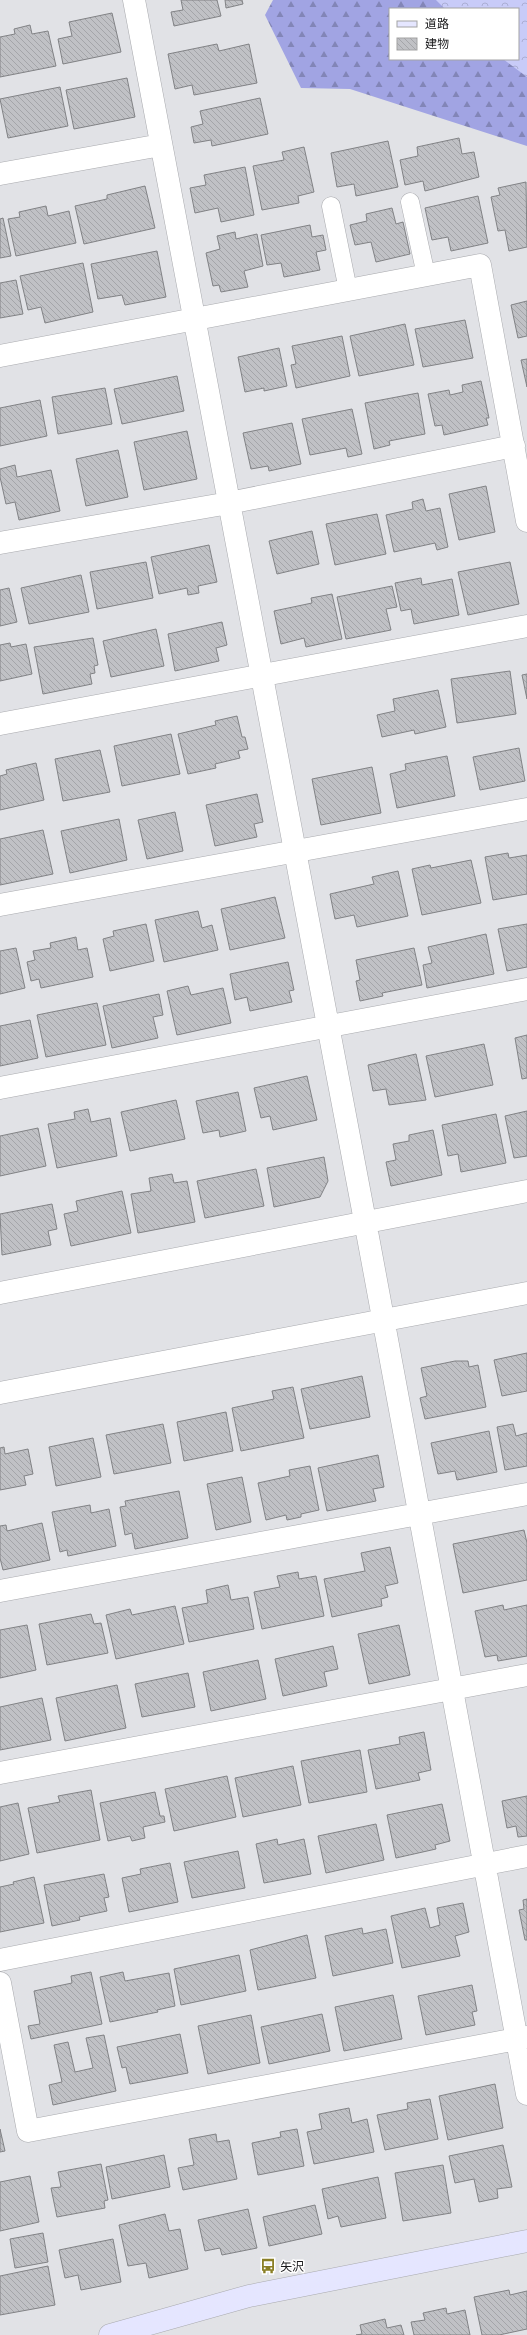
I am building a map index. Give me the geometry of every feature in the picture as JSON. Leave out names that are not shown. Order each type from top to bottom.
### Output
[{"type":"street","points":[[134,0],[193,320],[329,1028],[484,1863],[522,2038],[527,2094]]},
{"type":"street","points":[[0,174],[161,145]]},
{"type":"street","points":[[0,356],[480,265],[527,521]]},
{"type":"street","points":[[0,543],[229,503],[514,446]]},
{"type":"street","points":[[0,724],[527,626]]},
{"type":"street","points":[[0,905],[527,809]]},
{"type":"street","points":[[0,1088],[329,1028],[527,989]]},
{"type":"street","points":[[0,1293],[365,1221],[527,1191]]},
{"type":"street","points":[[0,1393],[527,1293]]},
{"type":"street","points":[[0,1591],[527,1494]]},
{"type":"street","points":[[0,1773],[527,1675]]},
{"type":"street","points":[[0,1960],[484,1863],[527,1856]]},
{"type":"street","points":[[0,1983],[28,2131],[522,2038]]},
{"type":"street","points":[[110,2335],[249,2296],[527,2241]]},
{"type":"lane","points":[[410,202],[426,275]]},
{"type":"lane","points":[[331,206],[348,290]]},
{"type":"green space","points":[[273,0],[527,0],[527,146],[350,89],[301,88],[265,15]]},
{"type":"green space","points":[[436,0],[527,0],[527,77],[504,60],[519,60],[519,8],[444,8]]},
{"type":"building","points":[[181,0],[217,0],[221,16],[174,26],[171,12],[183,10]]},
{"type":"building","points":[[225,0],[242,0],[243,4],[226,8]]},
{"type":"building","points":[[112,13],[121,52],[63,64],[58,39],[72,36],[69,22]]},
{"type":"building","points":[[30,25],[32,34],[48,31],[56,66],[0,77],[0,37],[15,34],[14,29]]},
{"type":"building","points":[[217,44],[219,51],[249,44],[257,83],[194,95],[192,85],[175,89],[168,54]]},
{"type":"building","points":[[127,78],[135,117],[74,129],[66,90]]},
{"type":"building","points":[[60,87],[68,126],[8,138],[0,99]]},
{"type":"building","points":[[260,98],[268,134],[212,146],[211,140],[194,143],[191,127],[203,124],[200,111]]},
{"type":"building","points":[[459,138],[462,154],[474,152],[479,177],[425,191],[423,181],[405,185],[400,160],[418,156],[417,147]]},
{"type":"building","points":[[388,141],[398,187],[356,196],[354,184],[337,187],[331,153]]},
{"type":"building","points":[[304,147],[314,192],[298,196],[299,203],[262,210],[253,166],[284,160],[282,152]]},
{"type":"building","points":[[245,167],[254,215],[221,222],[218,208],[195,213],[190,188],[206,185],[204,175]]},
{"type":"building","points":[[526,182],[527,247],[509,251],[505,230],[498,231],[491,197],[500,195],[498,188]]},
{"type":"building","points":[[145,186],[155,228],[84,244],[75,206],[107,199],[107,195]]},
{"type":"building","points":[[478,196],[488,243],[451,251],[448,237],[432,240],[425,208]]},
{"type":"building","points":[[46,206],[48,216],[69,211],[76,243],[16,256],[8,219],[20,217],[19,212]]},
{"type":"building","points":[[392,208],[396,224],[403,222],[410,254],[376,262],[371,242],[355,245],[350,225],[367,221],[366,214]]},
{"type":"building","points":[[3,218],[11,256],[0,258],[0,219]]},
{"type":"building","points":[[310,225],[312,237],[323,235],[326,250],[316,252],[320,270],[284,277],[281,263],[267,265],[261,235]]},
{"type":"building","points":[[235,232],[236,239],[257,234],[263,266],[244,271],[248,287],[221,292],[219,285],[213,286],[206,253],[220,249],[217,236]]},
{"type":"building","points":[[157,251],[166,297],[125,305],[122,295],[98,299],[91,264]]},
{"type":"building","points":[[83,263],[93,312],[45,323],[41,307],[28,310],[20,276]]},
{"type":"building","points":[[16,280],[23,314],[0,318],[0,283]]},
{"type":"building","points":[[527,301],[527,336],[518,338],[511,305]]},
{"type":"building","points":[[465,320],[473,358],[423,367],[415,329]]},
{"type":"building","points":[[405,324],[414,365],[359,376],[350,336]]},
{"type":"building","points":[[342,336],[350,376],[296,388],[291,365],[296,364],[292,346]]},
{"type":"building","points":[[279,348],[287,386],[264,391],[264,388],[245,392],[238,357]]},
{"type":"building","points":[[527,359],[527,387],[521,360]]},
{"type":"building","points":[[177,376],[184,411],[122,424],[114,389]]},
{"type":"building","points":[[481,381],[489,418],[486,418],[488,425],[444,435],[442,425],[435,426],[428,394],[449,390],[450,395],[463,392],[462,385]]},
{"type":"building","points":[[105,388],[112,424],[58,434],[52,397]]},
{"type":"building","points":[[418,393],[425,434],[389,441],[390,445],[374,449],[365,403]]},
{"type":"building","points":[[40,400],[47,436],[0,446],[0,408]]},
{"type":"building","points":[[352,409],[362,454],[348,457],[346,448],[310,455],[302,419]]},
{"type":"building","points":[[292,423],[301,464],[269,471],[268,466],[251,469],[243,433]]},
{"type":"building","points":[[187,431],[197,479],[144,490],[134,442]]},
{"type":"building","points":[[118,450],[128,497],[86,506],[76,459]]},
{"type":"building","points":[[15,465],[17,477],[51,470],[60,511],[19,520],[15,502],[6,504],[0,477],[0,469]]},
{"type":"building","points":[[486,486],[495,532],[459,540],[449,494]]},
{"type":"building","points":[[423,499],[426,511],[440,508],[448,547],[437,550],[435,543],[394,552],[386,515],[413,509],[412,502]]},
{"type":"building","points":[[377,514],[386,554],[335,565],[326,524]]},
{"type":"building","points":[[312,531],[319,564],[277,574],[269,541]]},
{"type":"building","points":[[209,545],[217,582],[198,586],[199,593],[188,595],[187,588],[159,594],[151,557]]},
{"type":"building","points":[[146,562],[153,598],[97,609],[90,572]]},
{"type":"building","points":[[510,562],[519,604],[468,615],[458,572]]},
{"type":"building","points":[[81,575],[89,612],[29,624],[21,588]]},
{"type":"building","points":[[421,578],[422,585],[452,579],[459,615],[414,624],[411,609],[401,611],[395,583]]},
{"type":"building","points":[[392,586],[397,607],[386,609],[391,630],[346,639],[337,597]]},
{"type":"building","points":[[9,588],[17,622],[0,626],[0,590]]},
{"type":"building","points":[[332,594],[342,639],[306,647],[304,638],[281,644],[274,611],[312,603],[311,598]]},
{"type":"building","points":[[222,622],[227,645],[216,648],[219,661],[175,671],[168,634]]},
{"type":"building","points":[[156,629],[164,666],[111,677],[103,641]]},
{"type":"building","points":[[93,638],[98,665],[94,666],[95,673],[90,674],[92,684],[43,694],[34,647]]},
{"type":"building","points":[[10,643],[11,647],[26,644],[32,674],[0,681],[0,645]]},
{"type":"building","points":[[510,671],[516,714],[457,723],[451,679]]},
{"type":"building","points":[[527,674],[527,699],[522,675]]},
{"type":"building","points":[[438,690],[446,727],[415,734],[414,730],[382,737],[377,715],[395,711],[393,699]]},
{"type":"building","points":[[237,716],[242,737],[245,737],[248,749],[238,751],[240,758],[215,764],[216,768],[188,774],[178,734],[216,725],[215,721]]},
{"type":"building","points":[[171,734],[180,774],[122,786],[114,746]]},
{"type":"building","points":[[519,748],[525,781],[480,790],[473,757]]},
{"type":"building","points":[[100,750],[110,792],[63,801],[55,759]]},
{"type":"building","points":[[447,756],[455,796],[397,808],[390,774],[406,770],[405,764]]},
{"type":"building","points":[[36,763],[44,800],[0,810],[0,776],[7,774],[6,770]]},
{"type":"building","points":[[372,767],[381,813],[321,825],[312,779]]},
{"type":"building","points":[[257,794],[263,822],[254,824],[257,837],[215,846],[206,805]]},
{"type":"building","points":[[175,812],[183,851],[147,859],[138,820]]},
{"type":"building","points":[[119,819],[127,860],[70,873],[61,831]]},
{"type":"building","points":[[43,830],[53,874],[0,885],[0,839]]},
{"type":"building","points":[[508,853],[509,858],[527,855],[527,894],[493,900],[485,857]]},
{"type":"building","points":[[471,860],[481,903],[422,915],[412,869],[430,865],[431,868]]},
{"type":"building","points":[[398,871],[408,916],[357,927],[354,915],[335,919],[330,894],[374,884],[372,877]]},
{"type":"building","points":[[275,897],[285,938],[230,950],[221,909]]},
{"type":"building","points":[[198,911],[202,928],[212,925],[218,950],[164,962],[155,920]]},
{"type":"building","points":[[146,924],[154,961],[110,971],[103,939],[114,936],[113,931]]},
{"type":"building","points":[[527,924],[527,967],[507,971],[498,929]]},
{"type":"building","points":[[486,934],[494,974],[427,988],[423,965],[432,963],[428,947]]},
{"type":"building","points":[[76,937],[78,950],[87,948],[93,977],[41,988],[39,979],[31,981],[27,962],[35,960],[33,951],[51,948],[50,943]]},
{"type":"building","points":[[16,948],[25,988],[0,994],[0,951]]},
{"type":"building","points":[[414,948],[422,985],[382,993],[383,996],[360,1001],[356,981],[360,980],[356,960]]},
{"type":"building","points":[[288,962],[294,990],[289,991],[292,1002],[250,1011],[247,997],[235,1000],[230,974]]},
{"type":"building","points":[[188,986],[191,995],[223,988],[231,1023],[177,1035],[167,991]]},
{"type":"building","points":[[159,994],[163,1015],[153,1017],[158,1038],[112,1048],[103,1006]]},
{"type":"building","points":[[97,1003],[106,1045],[46,1057],[37,1015]]},
{"type":"building","points":[[30,1020],[38,1058],[0,1066],[0,1026]]},
{"type":"building","points":[[527,1035],[527,1078],[522,1079],[515,1038]]},
{"type":"building","points":[[484,1044],[493,1085],[435,1097],[426,1056]]},
{"type":"building","points":[[416,1054],[426,1100],[389,1105],[386,1089],[373,1091],[368,1065]]},
{"type":"building","points":[[307,1076],[317,1120],[273,1130],[270,1116],[261,1118],[254,1088]]},
{"type":"building","points":[[238,1092],[246,1131],[220,1137],[219,1130],[203,1133],[196,1101]]},
{"type":"building","points":[[176,1100],[185,1139],[130,1151],[121,1112]]},
{"type":"building","points":[[88,1109],[91,1122],[110,1118],[117,1156],[57,1168],[48,1124],[75,1119],[74,1112]]},
{"type":"building","points":[[527,1111],[527,1156],[514,1158],[505,1116]]},
{"type":"building","points":[[496,1114],[506,1163],[461,1172],[458,1154],[448,1156],[442,1125]]},
{"type":"building","points":[[38,1128],[46,1166],[0,1176],[0,1136]]},
{"type":"building","points":[[433,1130],[442,1175],[391,1186],[386,1162],[396,1160],[393,1144],[409,1141],[409,1135]]},
{"type":"building","points":[[324,1157],[328,1181],[320,1197],[274,1207],[267,1168]]},
{"type":"building","points":[[256,1169],[264,1206],[205,1218],[197,1181]]},
{"type":"building","points":[[172,1174],[174,1183],[187,1181],[195,1222],[138,1233],[131,1194],[151,1191],[149,1178]]},
{"type":"building","points":[[122,1191],[131,1233],[71,1246],[64,1214],[78,1211],[76,1201]]},
{"type":"building","points":[[52,1204],[57,1229],[48,1231],[51,1245],[2,1255],[0,1214]]},
{"type":"building","points":[[527,1353],[527,1391],[502,1396],[494,1360]]},
{"type":"building","points":[[455,1361],[468,1361],[469,1367],[478,1365],[486,1407],[425,1419],[420,1398],[427,1396],[421,1368]]},
{"type":"building","points":[[362,1376],[370,1417],[310,1429],[301,1389]]},
{"type":"building","points":[[293,1387],[304,1438],[241,1451],[232,1408],[274,1399],[272,1391]]},
{"type":"building","points":[[226,1412],[233,1451],[184,1461],[177,1422]]},
{"type":"building","points":[[163,1424],[171,1463],[114,1474],[106,1435]]},
{"type":"building","points":[[513,1424],[516,1436],[527,1433],[527,1466],[505,1470],[497,1427]]},
{"type":"building","points":[[489,1431],[497,1472],[457,1480],[455,1471],[438,1474],[431,1443]]},
{"type":"building","points":[[93,1438],[101,1477],[56,1486],[49,1447]]},
{"type":"building","points":[[4,1447],[5,1454],[28,1449],[33,1474],[24,1476],[26,1485],[0,1490],[0,1448]]},
{"type":"building","points":[[378,1455],[384,1487],[373,1489],[376,1501],[327,1511],[318,1468]]},
{"type":"building","points":[[310,1466],[319,1510],[301,1514],[301,1517],[287,1520],[286,1515],[266,1520],[258,1483],[290,1476],[289,1470]]},
{"type":"building","points":[[242,1477],[251,1522],[216,1530],[207,1484]]},
{"type":"building","points":[[179,1491],[188,1538],[135,1549],[132,1533],[125,1535],[120,1507],[126,1506],[125,1501]]},
{"type":"building","points":[[90,1505],[91,1513],[109,1509],[116,1546],[68,1556],[67,1550],[60,1552],[52,1512]]},
{"type":"building","points":[[42,1523],[50,1560],[3,1570],[0,1558],[0,1526],[6,1525],[7,1531]]},
{"type":"building","points":[[524,1530],[527,1543],[527,1580],[463,1593],[453,1544]]},
{"type":"building","points":[[390,1547],[398,1583],[385,1586],[388,1597],[381,1599],[382,1606],[332,1617],[324,1579],[365,1571],[361,1553]]},
{"type":"building","points":[[298,1572],[299,1579],[316,1576],[324,1616],[262,1629],[254,1592],[280,1587],[277,1576]]},
{"type":"building","points":[[228,1585],[231,1600],[248,1597],[254,1629],[189,1642],[182,1608],[208,1603],[206,1590]]},
{"type":"building","points":[[503,1605],[504,1610],[527,1605],[527,1656],[498,1661],[497,1655],[485,1657],[475,1611]]},
{"type":"building","points":[[175,1606],[184,1644],[116,1659],[106,1615],[130,1609],[132,1615]]},
{"type":"building","points":[[91,1614],[94,1624],[101,1623],[108,1653],[47,1665],[39,1624]]},
{"type":"building","points":[[27,1625],[36,1670],[0,1678],[0,1630]]},
{"type":"building","points":[[399,1625],[410,1675],[369,1684],[358,1634]]},
{"type":"building","points":[[333,1646],[338,1669],[324,1672],[327,1686],[283,1696],[275,1659]]},
{"type":"building","points":[[258,1660],[266,1699],[211,1711],[203,1672]]},
{"type":"building","points":[[188,1673],[195,1707],[142,1717],[135,1684]]},
{"type":"building","points":[[117,1685],[126,1728],[65,1741],[56,1698]]},
{"type":"building","points":[[42,1698],[51,1740],[0,1750],[0,1707]]},
{"type":"building","points":[[424,1732],[431,1770],[418,1773],[420,1780],[376,1789],[368,1750],[400,1744],[399,1737]]},
{"type":"building","points":[[360,1750],[367,1792],[309,1803],[301,1761]]},
{"type":"building","points":[[293,1766],[301,1805],[243,1817],[235,1778]]},
{"type":"building","points":[[227,1776],[236,1817],[174,1831],[165,1789]]},
{"type":"building","points":[[91,1790],[100,1840],[37,1853],[28,1808],[60,1802],[58,1796]]},
{"type":"building","points":[[155,1792],[160,1816],[164,1816],[165,1822],[143,1827],[145,1838],[132,1841],[130,1836],[108,1841],[100,1803]]},
{"type":"building","points":[[527,1796],[527,1836],[518,1837],[516,1826],[507,1828],[502,1801]]},
{"type":"building","points":[[18,1803],[29,1854],[0,1861],[0,1807]]},
{"type":"building","points":[[442,1804],[450,1841],[435,1845],[436,1849],[396,1858],[387,1815]]},
{"type":"building","points":[[376,1824],[384,1860],[326,1873],[318,1836]]},
{"type":"building","points":[[277,1839],[278,1845],[304,1839],[311,1874],[264,1883],[256,1844]]},
{"type":"building","points":[[238,1851],[245,1888],[192,1898],[184,1862]]},
{"type":"building","points":[[170,1863],[178,1902],[129,1912],[122,1878],[141,1874],[140,1869]]},
{"type":"building","points":[[104,1874],[109,1897],[104,1898],[107,1911],[79,1917],[80,1920],[52,1926],[44,1885]]},
{"type":"building","points":[[34,1877],[44,1923],[0,1932],[0,1887]]},
{"type":"building","points":[[527,1899],[527,1940],[525,1940],[519,1910],[524,1909],[523,1900]]},
{"type":"building","points":[[463,1903],[469,1932],[455,1936],[460,1956],[402,1968],[391,1916],[425,1908],[430,1928],[440,1925],[437,1908]]},
{"type":"building","points":[[362,1928],[363,1934],[386,1929],[393,1963],[333,1976],[325,1936]]},
{"type":"building","points":[[307,1935],[316,1978],[258,1990],[250,1950]]},
{"type":"building","points":[[239,1955],[246,1991],[181,2005],[174,1969]]},
{"type":"building","points":[[91,1972],[102,2024],[31,2039],[28,2026],[40,2024],[34,1991],[72,1983],[71,1976]]},
{"type":"building","points":[[123,1972],[125,1981],[169,1973],[175,2006],[157,2010],[158,2012],[110,2022],[100,1977]]},
{"type":"building","points":[[472,1985],[477,2011],[472,2012],[475,2025],[426,2035],[418,1996]]},
{"type":"building","points":[[393,1995],[402,2039],[344,2051],[335,2007]]},
{"type":"building","points":[[322,2014],[330,2051],[269,2064],[261,2027]]},
{"type":"building","points":[[251,2015],[260,2063],[208,2074],[198,2026]]},
{"type":"building","points":[[180,2034],[188,2073],[130,2084],[126,2067],[122,2068],[117,2047]]},
{"type":"building","points":[[104,2035],[116,2091],[53,2105],[49,2085],[62,2082],[54,2045],[68,2042],[75,2072],[93,2068],[86,2038]]},
{"type":"building","points":[[495,2084],[503,2128],[448,2140],[439,2096]]},
{"type":"building","points":[[430,2099],[438,2139],[385,2150],[377,2115],[408,2109],[407,2103]]},
{"type":"building","points":[[349,2108],[352,2123],[367,2119],[374,2152],[314,2164],[307,2132],[322,2129],[319,2114]]},
{"type":"building","points":[[0,2129],[5,2151],[0,2152]]},
{"type":"building","points":[[297,2129],[304,2166],[258,2175],[252,2143],[281,2137],[280,2132]]},
{"type":"building","points":[[216,2134],[217,2142],[229,2140],[237,2179],[183,2190],[178,2168],[194,2165],[189,2139]]},
{"type":"building","points":[[503,2145],[512,2187],[497,2189],[498,2198],[479,2202],[474,2179],[455,2183],[449,2156]]},
{"type":"building","points":[[164,2155],[170,2187],[112,2199],[106,2167]]},
{"type":"building","points":[[101,2164],[108,2200],[104,2201],[105,2208],[57,2217],[51,2188],[61,2187],[58,2172]]},
{"type":"building","points":[[443,2165],[451,2213],[403,2221],[395,2173]]},
{"type":"building","points":[[30,2176],[39,2222],[0,2231],[0,2182]]},
{"type":"building","points":[[378,2177],[386,2218],[341,2227],[338,2216],[328,2219],[322,2189]]},
{"type":"building","points":[[315,2205],[322,2234],[269,2246],[263,2217]]},
{"type":"building","points":[[248,2209],[257,2248],[222,2255],[220,2248],[205,2251],[198,2220]]},
{"type":"building","points":[[165,2214],[169,2231],[180,2229],[188,2269],[149,2278],[146,2263],[128,2266],[119,2225]]},
{"type":"building","points":[[43,2233],[48,2262],[15,2268],[10,2239]]},
{"type":"building","points":[[113,2239],[121,2282],[81,2290],[78,2275],[65,2278],[59,2250]]},
{"type":"building","points":[[48,2266],[55,2305],[0,2315],[0,2276]]},
{"type":"building","points":[[509,2290],[510,2295],[527,2291],[527,2329],[499,2335],[482,2335],[474,2297]]},
{"type":"building","points":[[446,2308],[447,2314],[465,2310],[470,2335],[414,2335],[411,2322],[425,2320],[423,2313]]},
{"type":"building","points":[[385,2319],[387,2328],[401,2325],[404,2335],[356,2335],[362,2334],[360,2325]]},
{"type":"place","name":"矢沢","points":[[268,2266]]}]
